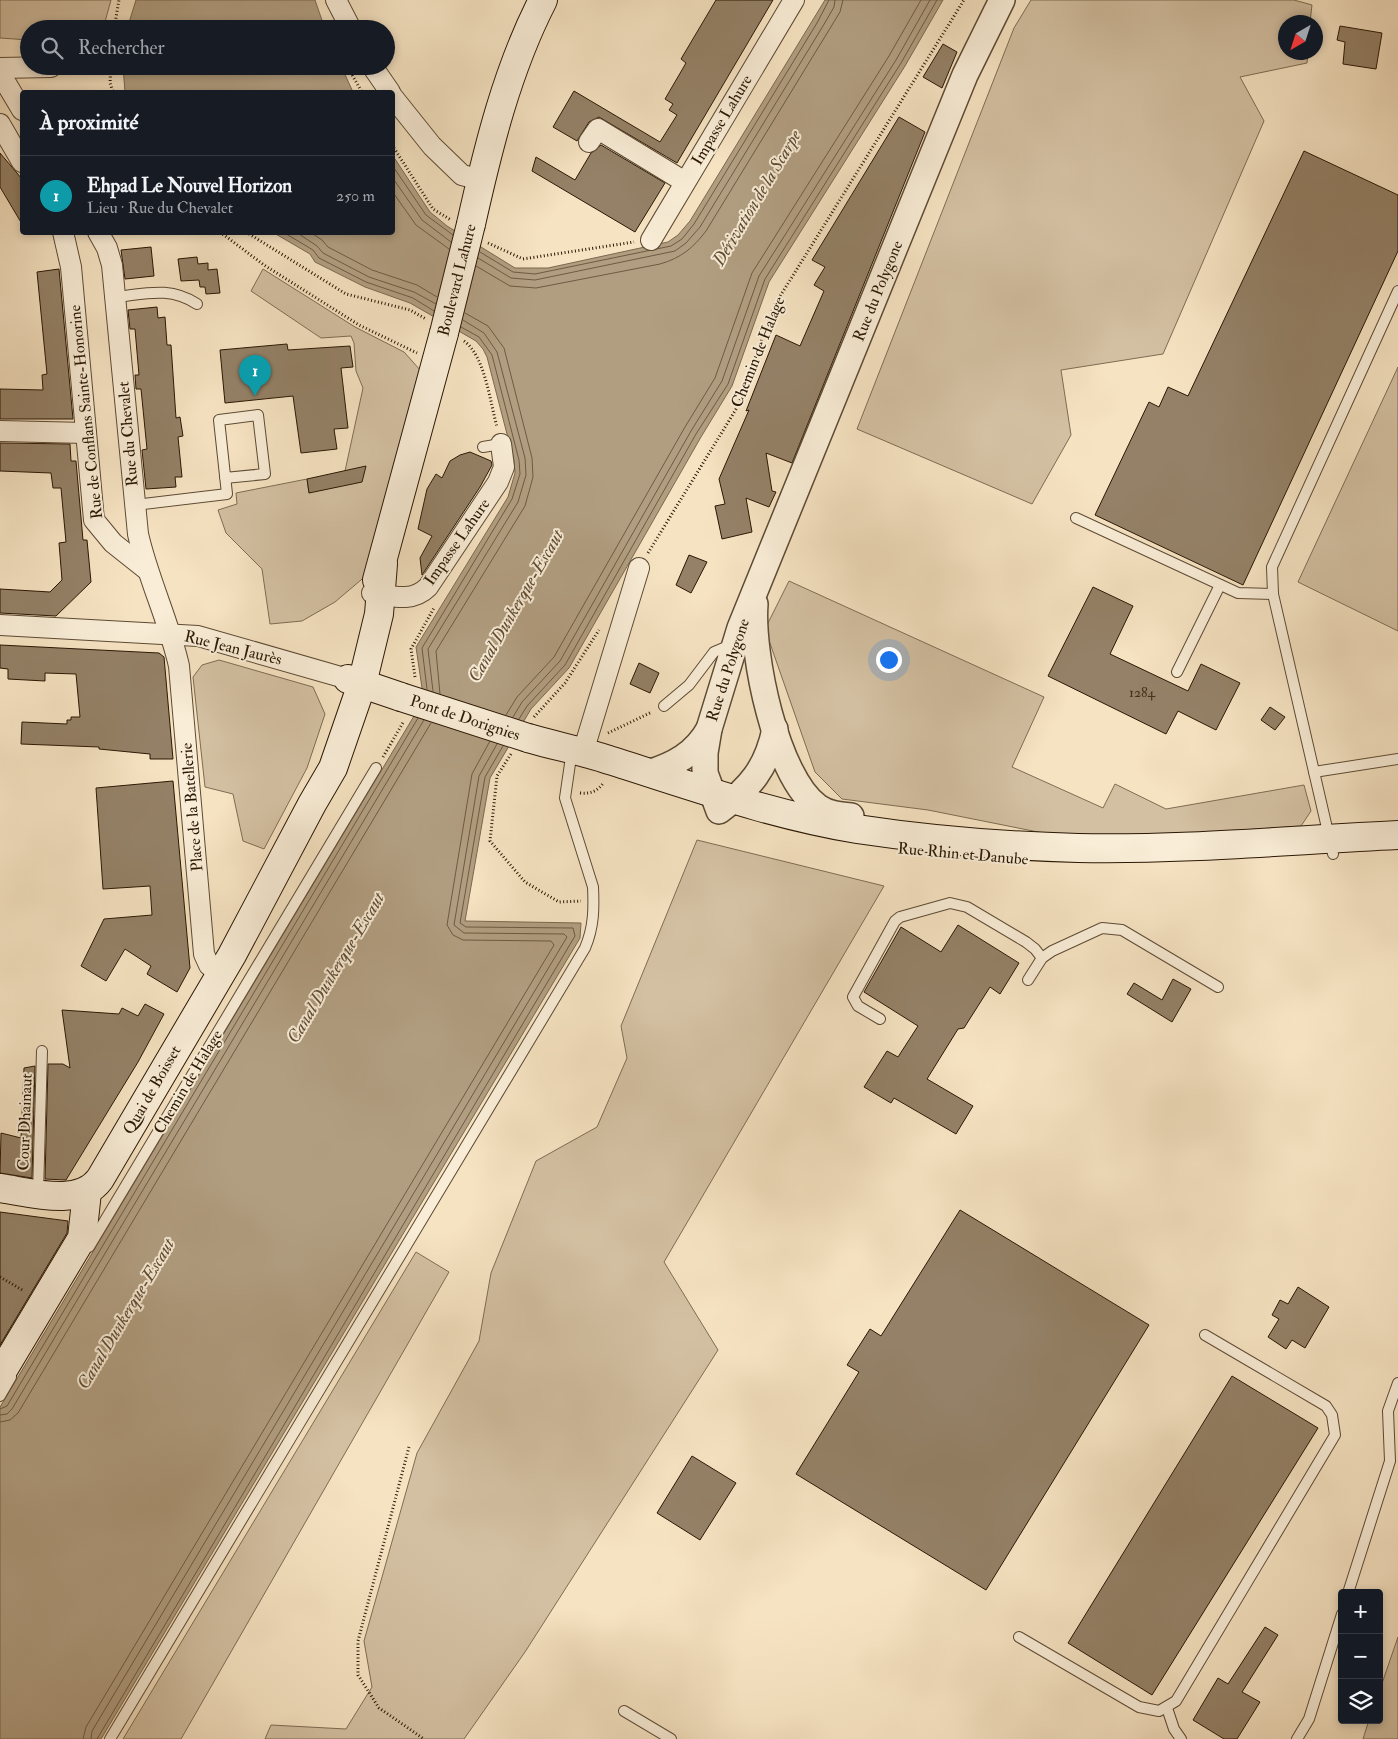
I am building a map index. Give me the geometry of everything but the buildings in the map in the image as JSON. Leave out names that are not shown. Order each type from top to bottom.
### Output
[{"type":"main road","name":"Boulevard Lahure","points":[[355,681],[379,614],[377,593],[382,564],[444,331],[494,130],[526,36],[543,0]]},
{"type":"main road","name":"Rue Jean Jaurès","points":[[355,681],[401,697]]},
{"type":"main road","name":"Quai de Boisset","points":[[87,1192],[100,1180],[221,975],[333,768],[355,681]]},
{"type":"main road","name":"Pont de Dorignies","points":[[401,697],[536,741]]},
{"type":"main road","name":"Rue Rhin et Danube","points":[[536,741],[578,747],[721,802],[784,829],[862,844],[914,851],[1039,860],[1118,863],[1332,846],[1398,835]]},
{"type":"main road","name":"Rue Rhin et Danube","points":[[578,747],[608,772],[721,802],[838,825],[928,838],[1080,848],[1332,846],[1398,851]]},
{"type":"main road","points":[[0,1188],[63,1196],[87,1192],[82,1238],[0,1375]]},
{"type":"street","points":[[336,0],[346,20]]},
{"type":"street","name":"Impasse Lahure","points":[[651,240],[794,0]]},
{"type":"street","name":"Rue du Polygone","points":[[775,729],[770,750],[762,768],[721,802],[704,769],[709,729],[736,642],[965,75],[1002,0]]},
{"type":"street","points":[[0,68],[20,68]]},
{"type":"street","points":[[0,73],[20,107]]},
{"type":"street","points":[[378,75],[389,90]]},
{"type":"street","points":[[395,100],[432,146],[462,175],[481,180]]},
{"type":"street","points":[[0,124],[20,159]]},
{"type":"street","points":[[589,142],[598,129],[685,182]]},
{"type":"street","name":"Rue de Conflans Sainte-Honorine","points":[[64,235],[71,267],[94,520],[101,531],[113,543],[147,570]]},
{"type":"street","name":"Rue du Chevalet","points":[[100,235],[107,248],[112,264],[135,505],[147,570],[172,633]]},
{"type":"street","points":[[0,431],[86,433]]},
{"type":"street","name":"Impasse Lahure","points":[[377,593],[409,598],[428,587],[498,482],[504,467],[492,446]]},
{"type":"street","points":[[578,747],[639,568]]},
{"type":"street","name":"Rue du Polygone","points":[[759,584],[754,616],[756,649],[775,729],[790,772],[803,792],[818,807],[833,814],[888,823],[928,838]]},
{"type":"street","name":"Rue Jean Jaurès","points":[[0,625],[172,633],[224,642],[355,681]]},
{"type":"street","name":"Place de la Batellerie","points":[[172,633],[181,678],[204,954],[209,965],[221,975]]},
{"type":"street","name":"Rue du Polygone","points":[[648,773],[680,761],[695,748],[709,729]]},
{"type":"lane","points":[[1332,846],[1273,594],[1272,567],[1398,291]]},
{"type":"lane","points":[[115,297],[172,292],[197,304]]},
{"type":"lane","points":[[135,505],[227,494],[225,478],[219,420],[258,416],[265,474],[225,478]]},
{"type":"lane","points":[[1076,518],[1238,593],[1273,594]]},
{"type":"lane","points":[[1177,672],[1220,585]]},
{"type":"lane","points":[[664,706],[689,685],[714,652],[736,642]]},
{"type":"lane","points":[[110,1739],[585,948],[593,924],[593,887],[568,812],[565,789],[578,747]]},
{"type":"lane","points":[[1314,772],[1398,759]]},
{"type":"lane","name":"Chemin de Halage","points":[[0,1396],[376,768]]},
{"type":"lane","points":[[880,1019],[858,1006],[853,996],[895,921],[900,917],[950,903],[967,907],[1035,948],[1042,958]]},
{"type":"lane","points":[[1028,980],[1042,958],[1052,951],[1102,928],[1112,927],[1122,930],[1218,987]]},
{"type":"lane","name":"Cour Dhainaut","points":[[38,1193],[42,1051]]},
{"type":"lane","points":[[1019,1637],[1139,1706],[1150,1710],[1167,1708],[1176,1701],[1335,1435],[1332,1415],[1326,1406],[1205,1335]]},
{"type":"lane","points":[[1349,1589],[1390,1461],[1388,1411],[1398,1383]]},
{"type":"lane","points":[[1297,1739],[1309,1719],[1338,1627]]},
{"type":"lane","points":[[1167,1708],[1174,1729],[1182,1739]]},
{"type":"lane","points":[[624,1711],[671,1739]]},
{"type":"path","points":[[116,20],[119,0]]},
{"type":"path","name":"Chemin de Halage","points":[[639,568],[738,406],[774,306],[964,0]]},
{"type":"path","points":[[110,75],[112,90]]},
{"type":"path","points":[[352,75],[361,90]]},
{"type":"path","points":[[395,149],[433,208],[523,259],[651,240]]},
{"type":"path","points":[[224,235],[264,265],[359,325],[406,350],[436,361]]},
{"type":"path","points":[[251,235],[346,294],[410,310],[469,344],[478,357],[492,446]]},
{"type":"path","points":[[578,747],[664,706]]},
{"type":"path","points":[[565,789],[591,793],[599,789],[608,772]]},
{"type":"path","points":[[0,1277],[44,1302]]},
{"type":"path","points":[[409,1447],[358,1641],[358,1675],[379,1708],[424,1739]]},
{"type":"shaded area","points":[[0,0],[111,0],[105,20],[20,20],[20,39],[0,38]]},
{"type":"shaded area","points":[[1031,0],[1294,0],[1312,5],[1311,15],[1278,15],[1278,60],[1307,60],[1307,63],[1240,77],[1264,121],[1163,354],[1061,370],[1071,435],[1032,504],[857,429],[1014,28]]},
{"type":"shaded area","points":[[263,269],[355,327],[404,352],[421,371],[368,574],[335,602],[302,621],[270,624],[262,569],[226,533],[218,510],[237,504],[236,493],[307,479],[309,493],[345,471],[363,388],[356,371],[354,343],[351,336],[321,338],[251,291]]},
{"type":"shaded area","points":[[1398,367],[1398,631],[1298,582]]},
{"type":"shaded area","points":[[789,581],[1044,697],[1012,767],[1103,808],[1115,784],[1166,809],[1304,785],[1311,811],[1301,826],[1144,837],[1053,835],[928,810],[842,799],[815,772],[765,629]]},
{"type":"shaded area","points":[[219,660],[313,687],[325,714],[307,768],[264,849],[243,841],[233,794],[205,787],[193,677],[202,665]]},
{"type":"shaded area","points":[[697,840],[884,886],[664,1262],[718,1350],[525,1652],[464,1739],[265,1739],[271,1725],[346,1729],[372,1687],[364,1641],[417,1453],[479,1341],[491,1273],[536,1161],[597,1127],[627,1058],[621,1026]]},
{"type":"shaded area","points":[[416,1252],[449,1272],[181,1739],[123,1739]]},
{"type":"shaded area","points":[[1398,1637],[1398,1739],[1363,1739],[1368,1724],[1383,1724],[1383,1680]]},
{"type":"water","points":[[136,0],[315,0],[322,20],[130,20]]},
{"type":"water","points":[[825,0],[943,0],[905,66],[769,282],[732,386],[569,668],[531,709],[490,778],[465,921],[581,923],[580,938],[101,1739],[0,1739],[0,1407],[414,716],[422,688],[416,647],[508,497],[515,473],[514,461],[487,357],[476,341],[410,303],[365,287],[315,262],[310,254],[277,235],[395,235],[395,159],[430,212],[447,226],[515,268],[548,268],[668,242],[678,235],[690,221]]},
{"type":"water","points":[[124,75],[345,75],[352,90],[125,90]]},
{"type":"place","name":"Ehpad Le Nouvel Horizon","points":[[255,396]]},
{"type":"water label","name":"Dérivation de la Scarpe","points":[[757,198]]},
{"type":"water label","name":"Canal Dunkerque-Escaut","points":[[516,606]]},
{"type":"water label","name":"Canal Dunkerque-Escaut","points":[[336,968]]},
{"type":"water label","name":"Canal Dunkerque-Escaut","points":[[126,1314]]}]
